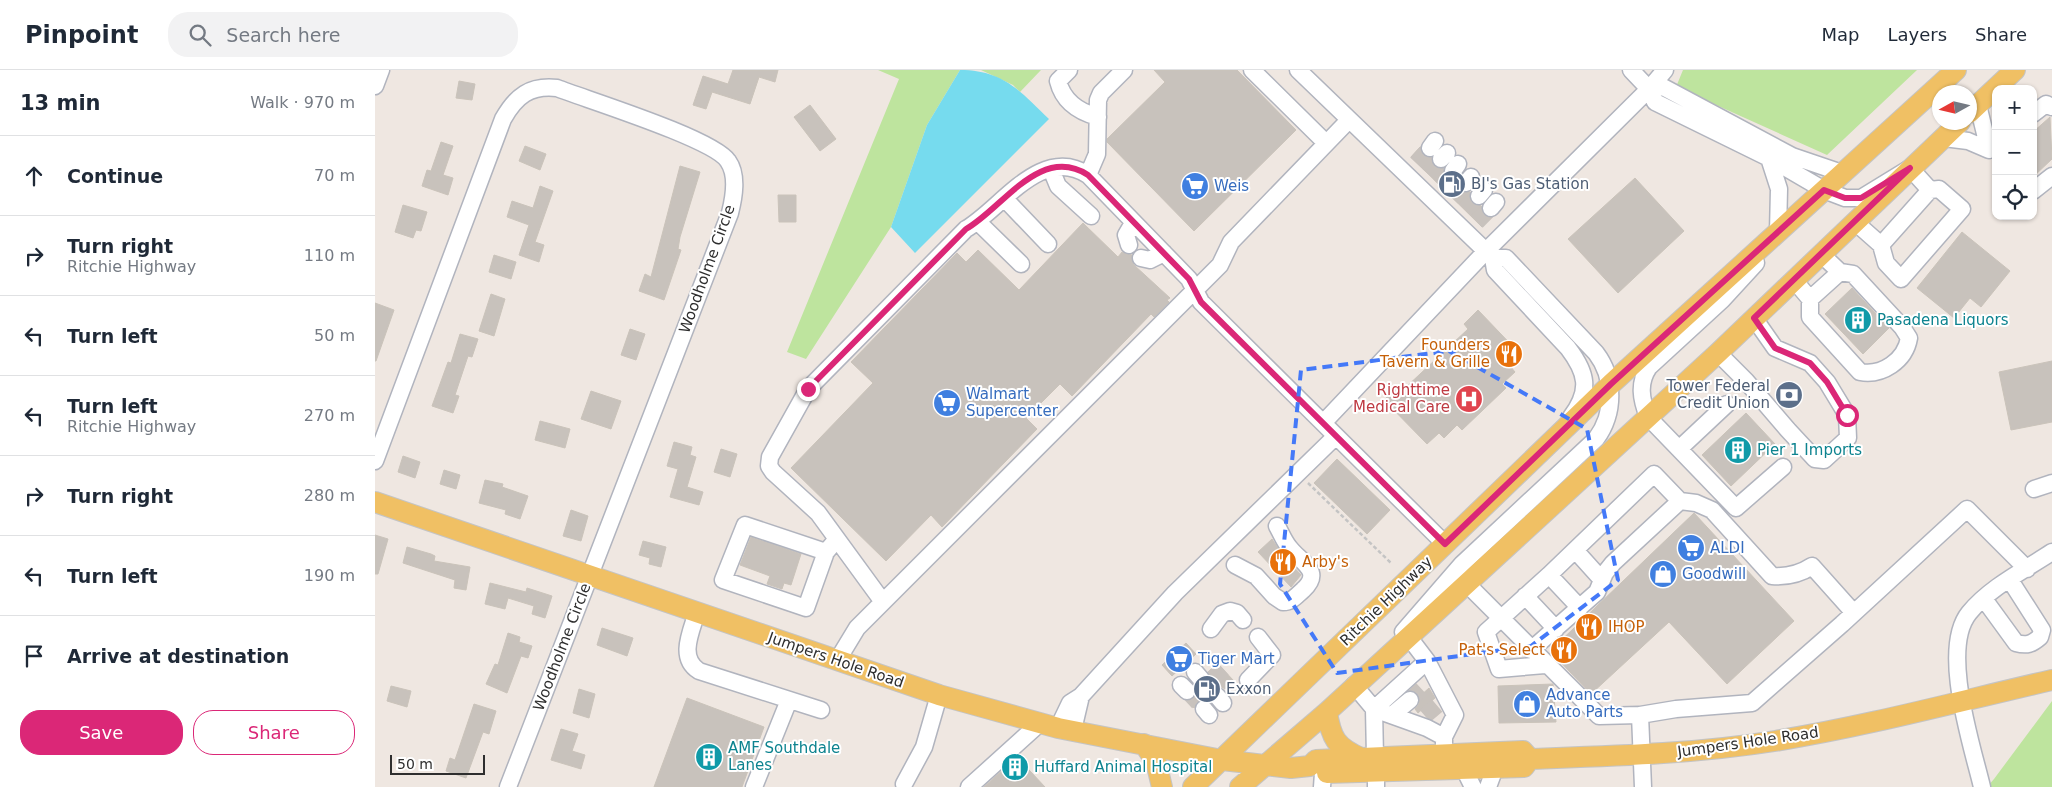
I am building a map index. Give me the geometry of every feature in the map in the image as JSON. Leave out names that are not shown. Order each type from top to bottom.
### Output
[{"type":"main road","name":"Ritchie Highway","points":[[1193,787],[1611,384],[1956,70]]},
{"type":"main road","points":[[1977,106],[2015,70]]},
{"type":"main road","points":[[1240,787],[1327,712],[1379,662],[1718,353],[1952,130]]},
{"type":"main road","name":"Jumpers Hole Road","points":[[375,502],[939,695],[1057,727],[1222,760],[1291,768],[1319,775],[1316,760],[1372,768],[1464,769],[1524,767],[1530,759]]},
{"type":"main road","name":"Jumpers Hole Road","points":[[1530,759],[1641,754],[1775,741],[2052,680]]},
{"type":"main road","points":[[1327,712],[1332,734],[1337,744],[1372,768]]},
{"type":"main road","points":[[1144,744],[1156,762],[1162,787]]},
{"type":"main road","name":"Jumpers Hole Road","points":[[1372,768],[1444,746],[1523,751],[1530,759]]},
{"type":"street","points":[[375,86],[381,70]]},
{"type":"street","points":[[1069,70],[1058,81],[1061,91],[1081,112],[1098,117]]},
{"type":"street","points":[[1088,175],[1097,154],[1098,100],[1101,92],[1123,70]]},
{"type":"street","points":[[1252,70],[1326,143]]},
{"type":"street","points":[[1298,70],[1349,120],[1422,179],[1466,222],[1490,255],[1495,270],[1568,348],[1583,372],[1585,383],[1580,402],[1554,438]]},
{"type":"street","points":[[1631,70],[1649,89],[1655,102],[1769,158],[1824,190],[1845,198],[1861,198],[1910,168],[1929,190]]},
{"type":"street","points":[[1324,422],[1490,255],[1665,70]]},
{"type":"street","name":"Woodholme Circle","points":[[375,461],[503,119],[519,96],[538,88],[557,88],[700,141],[723,155],[730,162],[734,184],[733,199],[508,787]]},
{"type":"street","points":[[1649,89],[1663,88],[1792,156],[1842,173]]},
{"type":"street","points":[[2037,111],[2046,104],[2052,107]]},
{"type":"street","points":[[1977,116],[1992,150]]},
{"type":"street","points":[[837,661],[857,628],[1220,266],[1231,242],[1349,120]]},
{"type":"street","points":[[1944,138],[1968,141],[1992,154]]},
{"type":"street","points":[[1769,158],[1779,189],[1778,232]]},
{"type":"street","points":[[1051,169],[1059,186],[1091,216]]},
{"type":"street","points":[[883,602],[818,513],[773,472],[769,466],[770,457],[808,389],[966,229],[978,222],[1024,180],[1051,169],[1075,169],[1088,175],[1189,279],[1201,302],[1445,544]]},
{"type":"street","points":[[2037,188],[2052,176]]},
{"type":"street","points":[[1855,222],[1881,245],[1886,263],[1901,278],[1962,209],[1939,189],[1929,190],[1881,245]]},
{"type":"street","points":[[1783,468],[1736,508],[1648,416],[1642,402],[1641,393],[1644,375],[1649,367],[1721,300],[1824,190]]},
{"type":"street","points":[[1004,198],[1048,244]]},
{"type":"street","points":[[978,222],[1021,264]]},
{"type":"street","points":[[1129,245],[1125,235],[1133,223]]},
{"type":"street","points":[[1141,258],[1150,260],[1163,253]]},
{"type":"street","points":[[1821,254],[1840,272],[1853,274],[1909,338],[1907,350],[1883,372],[1871,374],[1860,372],[1810,318],[1811,299],[1840,272]]},
{"type":"street","points":[[1379,662],[1462,564],[1596,439],[1604,428],[1609,411],[1611,384],[1603,362],[1596,352],[1506,258],[1490,255]]},
{"type":"street","points":[[1794,280],[1811,299]]},
{"type":"street","points":[[1718,353],[1746,381],[1787,430],[1815,459],[1824,460],[1848,438],[1847,415],[1827,382],[1810,363],[1775,348],[1754,318]]},
{"type":"street","points":[[1679,449],[1727,404]]},
{"type":"street","points":[[969,787],[1057,727],[1081,696],[1175,593],[1336,436]]},
{"type":"street","points":[[1545,665],[1499,669],[1486,632],[1549,575],[1654,474],[1680,501],[1695,503],[1712,510],[1772,576],[1803,572],[1812,566],[1854,613]]},
{"type":"street","points":[[2034,489],[2052,483]]},
{"type":"street","points":[[1531,650],[1597,592],[1613,563],[1680,501]]},
{"type":"street","points":[[1466,583],[1545,665],[1599,716],[1641,715],[1676,709],[1752,703],[1854,613],[1967,509],[2027,569]]},
{"type":"street","points":[[825,552],[745,525],[723,580],[806,608],[825,552],[837,539]]},
{"type":"street","points":[[1235,565],[1255,576],[1274,596],[1283,602],[1292,600],[1308,585],[1312,576],[1311,571],[1289,547],[1277,526]]},
{"type":"street","points":[[1575,550],[1602,580]]},
{"type":"street","points":[[1982,787],[1957,674],[1957,640],[1968,614],[1983,599],[2052,552]]},
{"type":"street","points":[[1549,575],[1580,608]]},
{"type":"street","points":[[1983,599],[2016,642],[2024,645],[2032,644],[2040,637],[2042,630],[2011,580]]},
{"type":"street","points":[[1525,596],[1556,628]]},
{"type":"street","points":[[1211,629],[1222,614],[1230,610],[1237,613],[1243,620]]},
{"type":"street","points":[[697,612],[687,649],[687,660],[690,666],[699,671],[821,710]]},
{"type":"street","points":[[1354,685],[1374,709],[1392,715],[1421,720],[1444,746],[1455,715],[1429,682],[1427,661],[1408,636]]},
{"type":"street","points":[[1248,680],[1272,655],[1258,637]]},
{"type":"street","points":[[1372,768],[1374,709],[1427,661]]},
{"type":"street","points":[[904,786],[924,747],[939,695]]},
{"type":"street","points":[[754,787],[789,700]]},
{"type":"street","points":[[1392,715],[1410,700]]},
{"type":"street","points":[[1641,715],[1643,787]]},
{"type":"street","points":[[1489,787],[1495,768]]},
{"type":"street","points":[[1464,769],[1473,787]]},
{"type":"path","points":[[1298,473],[1391,564]]},
{"type":"highlighted area","points":[[1449,351],[1587,429],[1618,580],[1531,646],[1337,673],[1280,584],[1301,370]]},
{"type":"green space","points":[[878,70],[960,70],[927,125],[891,227],[806,359],[787,352],[899,79]]},
{"type":"green space","points":[[981,70],[1041,70],[1020,92],[1013,85]]},
{"type":"green space","points":[[1683,70],[1917,70],[1827,155],[1676,87]]},
{"type":"green space","points":[[2052,701],[2052,787],[1987,787],[1994,779]]},
{"type":"water","points":[[960,70],[988,74],[1010,84],[1049,119],[915,253],[891,227],[927,125]]},
{"type":"building","points":[[733,70],[778,70],[775,82],[759,77],[750,104],[712,92],[706,109],[693,105],[703,76],[728,84]]},
{"type":"building","name":"Weis","points":[[1154,70],[1237,70],[1296,130],[1194,231],[1107,142],[1107,139],[1165,82]]},
{"type":"building","points":[[459,81],[475,84],[472,100],[456,98]]},
{"type":"building","points":[[810,105],[836,139],[820,151],[794,117]]},
{"type":"building","points":[[2050,117],[2052,159],[2037,173],[2037,130]]},
{"type":"building","points":[[441,142],[453,146],[443,175],[453,178],[448,195],[422,186],[427,170],[431,171]]},
{"type":"building","points":[[525,146],[546,154],[540,170],[519,161]]},
{"type":"building","name":"BJ's Gas Station","points":[[1420,147],[1424,156],[1431,158],[1434,166],[1444,169],[1447,179],[1457,180],[1459,190],[1470,192],[1472,203],[1481,206],[1484,215],[1491,218],[1482,227],[1411,157]]},
{"type":"building","points":[[680,166],[700,172],[680,237],[678,249],[681,250],[664,300],[639,291],[645,274],[651,277]]},
{"type":"building","points":[[1635,178],[1684,231],[1618,293],[1568,239]]},
{"type":"building","points":[[540,186],[553,191],[535,242],[544,245],[539,262],[519,255],[529,225],[507,217],[512,201],[533,208]]},
{"type":"building","points":[[778,195],[796,195],[796,222],[779,222]]},
{"type":"building","points":[[403,205],[427,212],[421,231],[416,230],[413,238],[395,232]]},
{"type":"building","name":"Walmart Supercenter","points":[[1083,223],[1118,257],[1122,252],[1132,255],[1134,265],[1170,298],[1167,300],[1169,302],[1154,317],[1151,314],[1072,396],[1060,384],[1026,418],[1037,429],[942,527],[931,515],[886,561],[791,468],[873,383],[851,362],[957,253],[966,262],[978,250],[1019,290]]},
{"type":"building","points":[[1962,232],[2010,271],[1981,307],[1970,298],[1954,318],[1917,288]]},
{"type":"building","points":[[494,255],[516,262],[511,279],[489,272]]},
{"type":"building","name":"Pasadena Liquors","points":[[1852,288],[1889,328],[1863,354],[1825,314]]},
{"type":"building","points":[[491,294],[505,299],[494,336],[479,331]]},
{"type":"building","points":[[375,303],[394,310],[376,361],[375,361]]},
{"type":"building","points":[[1478,310],[1521,355],[1510,366],[1515,372],[1502,384],[1506,388],[1462,430],[1457,425],[1444,438],[1439,433],[1427,444],[1384,400],[1400,384],[1404,389],[1468,329],[1464,324]]},
{"type":"building","points":[[630,329],[645,334],[636,360],[621,355]]},
{"type":"building","points":[[460,334],[478,339],[472,357],[468,356],[455,395],[459,396],[453,413],[432,406],[448,362],[451,363]]},
{"type":"building","points":[[2052,361],[2052,422],[2011,430],[1999,372]]},
{"type":"building","points":[[591,391],[621,401],[611,429],[581,419]]},
{"type":"building","name":"Pier 1 Imports","points":[[1746,413],[1775,444],[1731,486],[1702,455]]},
{"type":"building","points":[[540,421],[570,429],[565,448],[535,440]]},
{"type":"building","points":[[674,442],[692,447],[690,455],[696,457],[687,487],[703,492],[699,505],[670,497],[678,469],[667,466]]},
{"type":"building","points":[[721,449],[737,454],[730,477],[714,472]]},
{"type":"building","points":[[403,456],[420,462],[415,478],[398,472]]},
{"type":"building","points":[[1337,459],[1390,510],[1367,534],[1314,483]]},
{"type":"building","points":[[444,470],[460,475],[456,489],[440,484]]},
{"type":"building","points":[[485,480],[503,484],[502,487],[528,496],[520,519],[505,514],[506,510],[479,503]]},
{"type":"building","points":[[571,510],[588,516],[581,541],[563,536]]},
{"type":"building","points":[[1694,513],[1794,621],[1727,684],[1669,622],[1591,694],[1550,651]]},
{"type":"building","points":[[375,535],[388,539],[378,574],[375,574]]},
{"type":"building","points":[[751,537],[801,554],[791,585],[784,583],[782,589],[767,584],[770,576],[740,565]]},
{"type":"building","name":"Arby's","points":[[1272,539],[1281,553],[1301,575],[1291,587],[1258,552]]},
{"type":"building","points":[[643,541],[666,547],[661,567],[649,564],[650,558],[639,555]]},
{"type":"building","points":[[407,547],[435,556],[434,561],[470,567],[466,590],[454,588],[455,580],[403,563]]},
{"type":"building","points":[[490,583],[526,592],[527,588],[552,596],[545,618],[532,614],[534,606],[508,598],[505,609],[485,604]]},
{"type":"building","points":[[602,628],[633,638],[627,656],[597,645]]},
{"type":"building","points":[[508,633],[520,637],[519,642],[532,646],[528,658],[521,656],[507,693],[486,684],[495,664],[498,665]]},
{"type":"building","name":"Tiger Mart","points":[[1186,643],[1196,654],[1172,676],[1162,665]]},
{"type":"building","points":[[1217,663],[1234,681],[1225,689],[1220,686],[1211,688],[1207,693],[1208,700],[1198,701],[1194,708],[1188,701],[1194,698],[1196,688],[1202,689],[1208,686],[1211,678],[1208,672]]},
{"type":"building","name":"Advance Auto Parts","points":[[1553,684],[1556,722],[1499,723],[1498,686]]},
{"type":"building","points":[[391,686],[411,691],[407,707],[387,701]]},
{"type":"building","points":[[1429,688],[1435,698],[1418,713],[1415,709],[1419,704],[1419,697]]},
{"type":"building","points":[[579,689],[595,694],[589,718],[573,713]]},
{"type":"building","name":"AMF Southdale Lanes","points":[[687,698],[764,727],[742,787],[654,787]]},
{"type":"building","points":[[474,704],[496,711],[489,734],[483,732],[466,778],[446,771],[450,758],[455,760]]},
{"type":"building","points":[[561,729],[578,734],[572,751],[585,755],[581,769],[551,760]]},
{"type":"building","name":"Huffard Animal Hospital","points":[[1017,757],[1045,787],[984,787]]},
{"type":"tunnel","points":[[1416,163],[1430,148]]},
{"type":"tunnel","points":[[1428,174],[1441,159]]},
{"type":"tunnel","points":[[1439,185],[1453,171]]},
{"type":"tunnel","points":[[1452,198],[1466,183]]},
{"type":"tunnel","points":[[1465,210],[1479,196]]},
{"type":"tunnel","points":[[1477,222],[1491,208]]},
{"type":"tunnel","points":[[1212,668],[1228,686]]},
{"type":"tunnel","points":[[1201,679],[1217,696]]},
{"type":"tunnel","points":[[1410,700],[1424,687]]},
{"type":"tunnel","points":[[1187,691],[1204,709]]},
{"type":"tunnel","points":[[1425,716],[1439,704]]},
{"type":"place","name":"BJ's Gas Station","points":[[1452,184]]},
{"type":"place","name":"Weis","points":[[1195,186]]},
{"type":"place","name":"Pasadena Liquors","points":[[1858,320]]},
{"type":"place","name":"Founders Tavern & Grille","points":[[1509,354]]},
{"type":"place","name":"Tower Federal Credit Union","points":[[1789,395]]},
{"type":"place","name":"Righttime Medical Care","points":[[1469,399]]},
{"type":"place","name":"Walmart Supercenter","points":[[947,403]]},
{"type":"place","name":"Pier 1 Imports","points":[[1738,450]]},
{"type":"place","name":"ALDI","points":[[1691,548]]},
{"type":"place","name":"Arby's","points":[[1283,562]]},
{"type":"place","name":"Goodwill","points":[[1663,574]]},
{"type":"place","name":"IHOP","points":[[1589,627]]},
{"type":"place","name":"Pat's Select","points":[[1564,650]]},
{"type":"place","name":"Tiger Mart","points":[[1179,659]]},
{"type":"place","name":"Exxon","points":[[1207,689]]},
{"type":"place","name":"Advance Auto Parts","points":[[1527,704]]},
{"type":"place","name":"AMF Southdale Lanes","points":[[709,757]]},
{"type":"place","name":"Huffard Animal Hospital","points":[[1015,767]]},
{"type":"route","points":[[808,389],[966,229],[978,222],[1024,180],[1037,173],[1051,169],[1075,169],[1088,175],[1189,279],[1201,302],[1445,544],[1611,384],[1824,190],[1845,198],[1861,198],[1910,168],[1754,318],[1775,348],[1810,363],[1827,382],[1847,415]]}]
